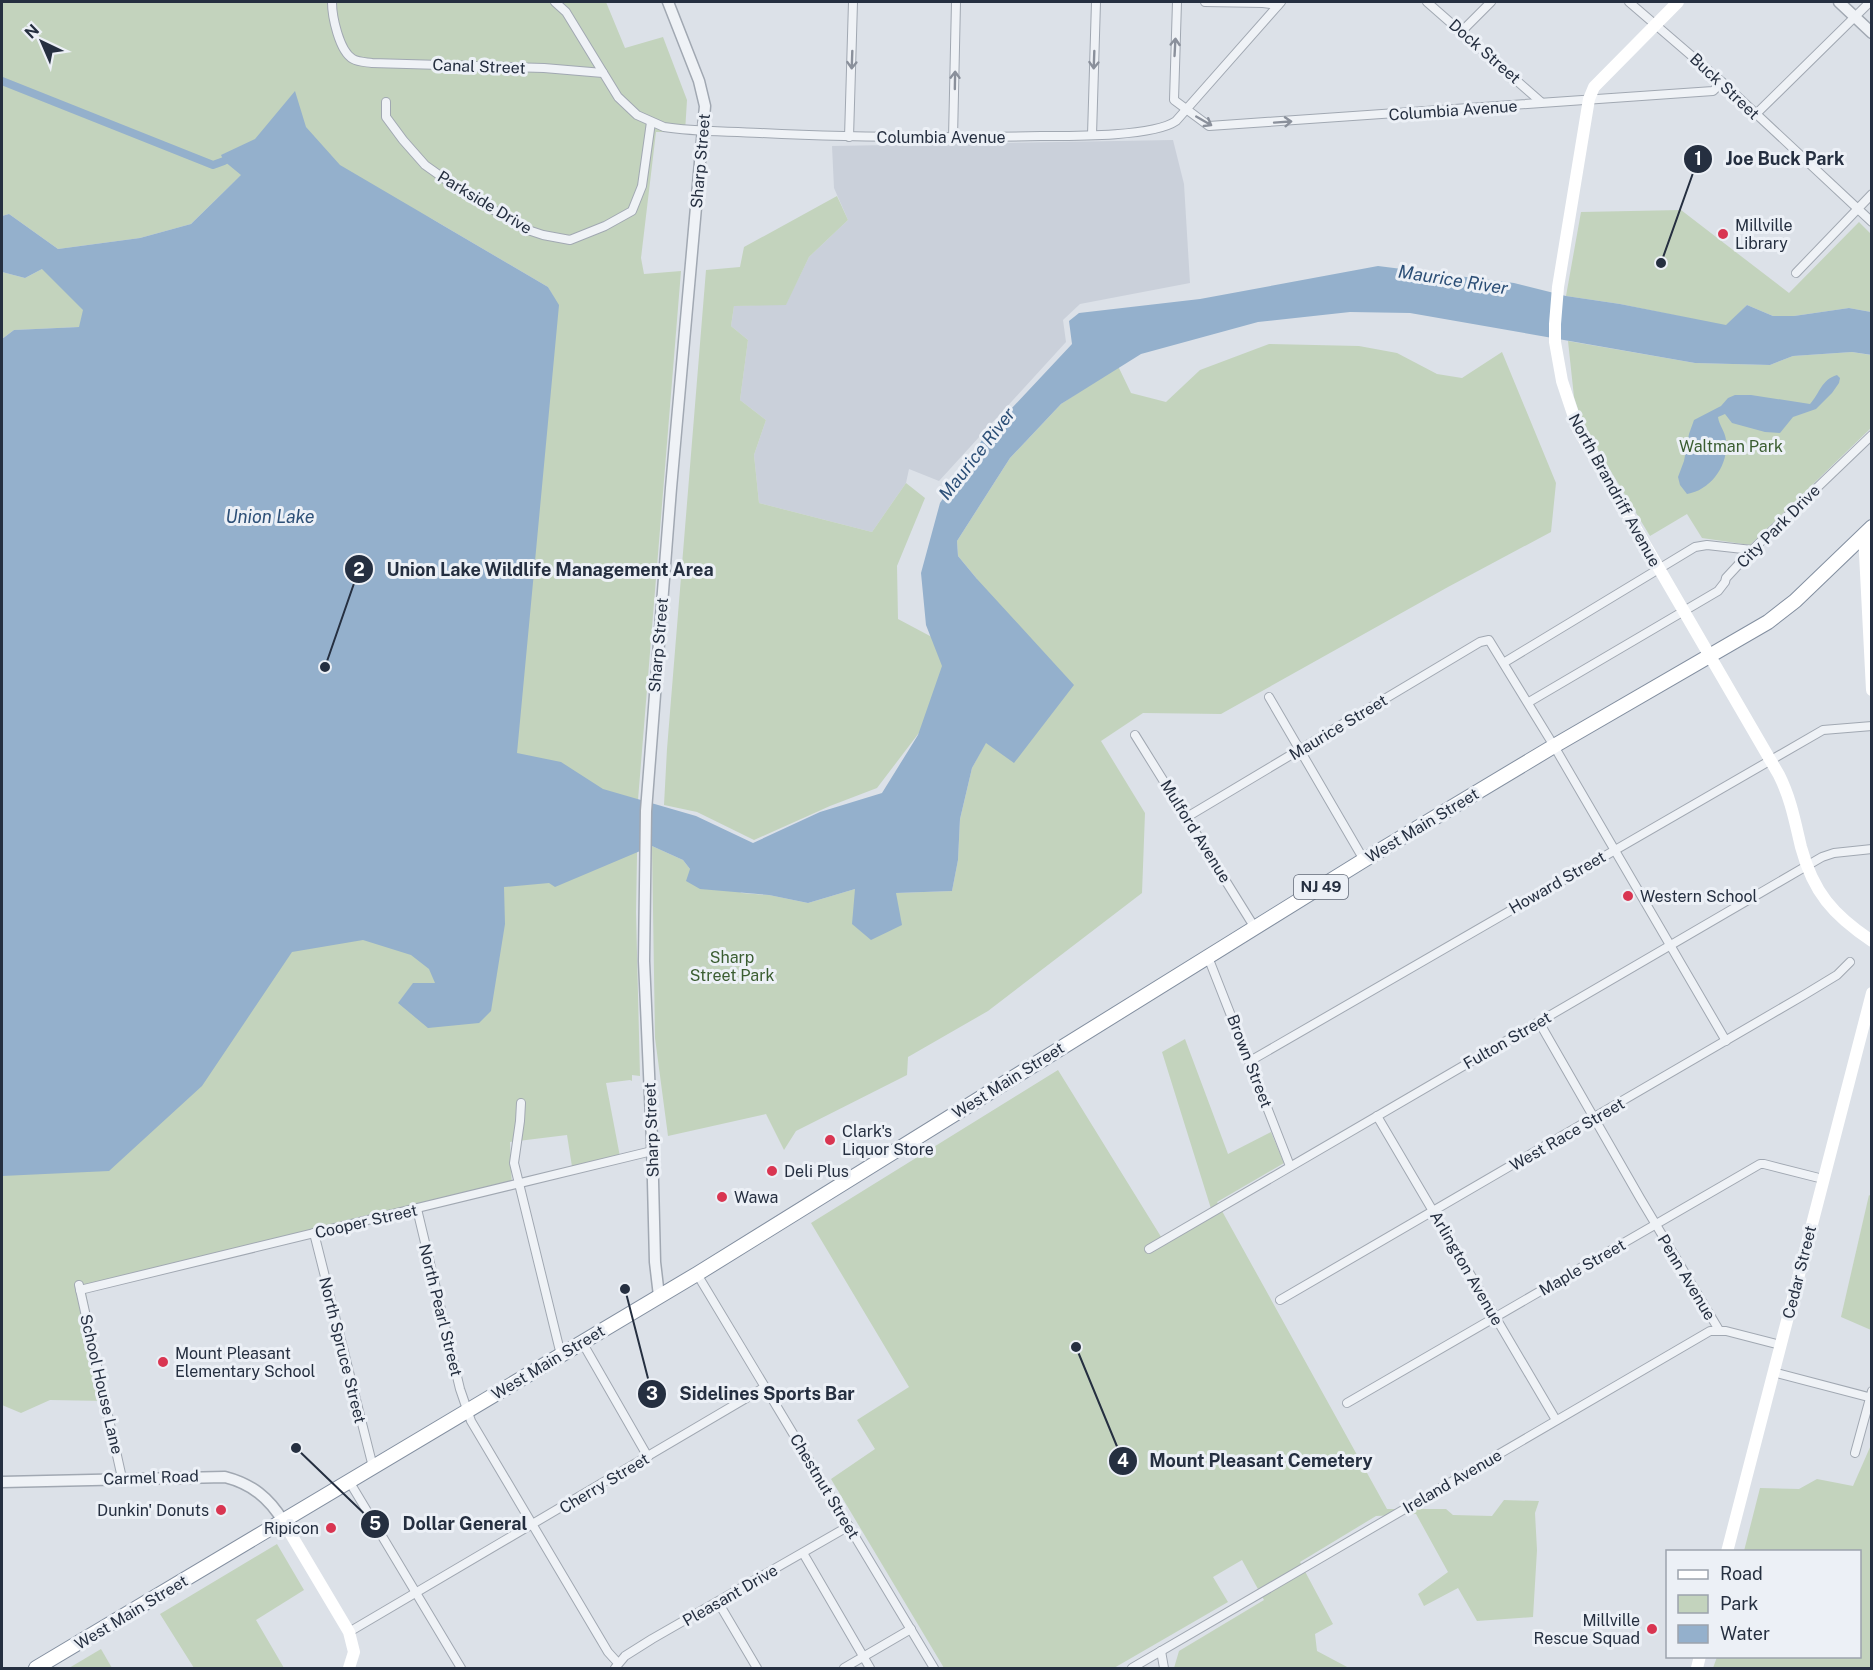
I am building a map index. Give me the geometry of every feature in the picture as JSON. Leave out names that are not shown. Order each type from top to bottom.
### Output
[{"type":"highway","name":"West Main Street","points":[[36,1668],[696,1274],[1364,860],[1554,746],[1710,657],[1787,608],[1868,530]]},
{"type":"main road","points":[[1589,99],[1594,87],[1678,2]]},
{"type":"main road","name":"North Brandriff Avenue","points":[[1589,99],[1558,287],[1555,342],[1562,381],[1578,429],[1771,760],[1791,802],[1807,865],[1815,885],[1828,905],[1842,920],[1872,941]]},
{"type":"main road","points":[[1868,530],[1872,690]]},
{"type":"main road","name":"Cedar Street","points":[[1727,1550],[1823,1179],[1867,1030],[1872,993]]},
{"type":"main road","points":[[283,1521],[349,1632],[354,1652],[349,1668]]},
{"type":"street","name":"Canal Street","points":[[332,2],[339,39],[349,56],[355,61],[544,68],[603,73]]},
{"type":"street","points":[[555,2],[566,12],[618,97],[637,115],[651,122]]},
{"type":"street","name":"Sharp Street","points":[[659,1296],[655,1262],[644,961],[646,811],[685,322],[704,129],[704,97],[668,2]]},
{"type":"street","points":[[849,137],[853,2]]},
{"type":"street","points":[[954,138],[956,2]]},
{"type":"street","points":[[1092,135],[1096,2]]},
{"type":"street","points":[[1177,2],[1173,94],[1175,102],[1186,109],[1280,3]]},
{"type":"street","points":[[1205,2],[1280,3]]},
{"type":"street","name":"Dock Street","points":[[1427,2],[1541,102]]},
{"type":"street","points":[[1462,31],[1491,2]]},
{"type":"street","name":"Buck Street","points":[[1629,2],[1722,82],[1872,222]]},
{"type":"street","points":[[1839,2],[1872,33]]},
{"type":"street","points":[[1756,114],[1870,2]]},
{"type":"street","name":"Columbia Avenue","points":[[651,122],[672,128],[849,137],[954,138],[1092,135],[1155,130],[1169,126],[1186,109],[1207,125],[1224,126],[1713,90],[1722,82]]},
{"type":"street","name":"Parkside Drive","points":[[386,102],[386,117],[426,165],[456,187],[525,229],[570,240],[632,212],[642,186],[651,122]]},
{"type":"street","points":[[1796,273],[1872,194]]},
{"type":"street","name":"City Park Drive","points":[[1683,612],[1718,591],[1726,578],[1752,550],[1872,435]]},
{"type":"street","points":[[1726,1041],[1504,662],[1689,550],[1701,545],[1752,550]]},
{"type":"street","points":[[1529,702],[1683,612]]},
{"type":"street","name":"Maurice Street","points":[[1187,817],[1480,642],[1489,640],[1504,662]]},
{"type":"street","points":[[1269,697],[1364,860]]},
{"type":"street","name":"Howard Street","points":[[1250,1061],[1823,730],[1872,726]]},
{"type":"street","name":"Mulford Avenue","points":[[1135,735],[1255,928]]},
{"type":"street","name":"Fulton Street","points":[[1149,1249],[1807,865],[1828,854],[1872,849]]},
{"type":"street","name":"Brown Street","points":[[1208,957],[1290,1166]]},
{"type":"street","name":"West Race Street","points":[[1280,1300],[1726,1041],[1837,975],[1850,962]]},
{"type":"street","points":[[1539,1022],[1594,1118]]},
{"type":"street","points":[[521,1103],[514,1160],[561,1355]]},
{"type":"street","name":"Arlington Avenue","points":[[1377,1116],[1556,1420]]},
{"type":"street","name":"Penn Avenue","points":[[1594,1118],[1719,1330]]},
{"type":"street","name":"Cooper Street","points":[[80,1287],[417,1209],[652,1151]]},
{"type":"street","name":"Maple Street","points":[[1347,1403],[1760,1164],[1823,1179]]},
{"type":"street","name":"North Pearl Street","points":[[417,1209],[471,1421],[617,1666]]},
{"type":"street","name":"North Spruce Street","points":[[314,1233],[373,1467]]},
{"type":"street","name":"Chestnut Street","points":[[696,1274],[934,1668]]},
{"type":"street","name":"School House Lane","points":[[80,1287],[122,1478]]},
{"type":"street","name":"Ireland Avenue","points":[[1132,1668],[1703,1334],[1710,1330],[1719,1330]]},
{"type":"street","points":[[1719,1330],[1780,1345]]},
{"type":"street","points":[[582,1342],[648,1456]]},
{"type":"street","points":[[1773,1372],[1871,1395],[1855,1453]]},
{"type":"street","name":"Cherry Street","points":[[349,1632],[765,1387]]},
{"type":"street","name":"Carmel Road","points":[[2,1482],[225,1477],[244,1483],[260,1492],[275,1508],[283,1521]]},
{"type":"street","points":[[349,1481],[461,1668]]},
{"type":"street","name":"Pleasant Drive","points":[[617,1666],[625,1656],[652,1639],[849,1526]]},
{"type":"street","points":[[803,1553],[870,1668]]},
{"type":"street","points":[[718,1602],[757,1668]]},
{"type":"street","points":[[844,1668],[911,1629]]},
{"type":"street","points":[[1161,1652],[1164,1668]]},
{"type":"shaded area","points":[[1173,140],[1184,184],[1190,283],[1080,304],[1063,320],[1066,342],[939,481],[909,469],[906,483],[872,532],[759,503],[754,455],[766,420],[740,400],[748,340],[731,326],[734,306],[786,304],[809,257],[848,220],[834,188],[832,146]]},
{"type":"green space","points":[[2,2],[606,2],[625,48],[663,37],[687,100],[685,132],[656,132],[641,258],[644,274],[681,271],[638,800],[636,912],[640,1076],[632,1075],[632,1081],[606,1083],[621,1162],[573,1173],[567,1135],[510,1142],[512,1187],[85,1288],[107,1401],[50,1400],[21,1413],[2,1405],[2,393],[79,327],[14,330],[2,339],[2,272],[25,278],[42,269],[190,228],[240,176],[191,224],[140,238],[58,249],[9,214],[2,216]],"holes":[[[427,216],[548,287],[553,296]]]},
{"type":"green space","points":[[837,196],[848,220],[809,257],[786,305],[734,306],[731,326],[748,340],[740,400],[766,420],[754,455],[759,503],[872,532],[906,483],[925,498],[897,566],[898,619],[945,644],[944,700],[877,788],[754,840],[697,812],[664,805],[706,270],[740,267],[744,247]]},
{"type":"green space","points":[[1681,210],[1789,293],[1859,222],[1871,234],[1871,312],[1849,308],[1794,316],[1773,316],[1747,305],[1726,326],[1620,304],[1566,296],[1581,212]]},
{"type":"green space","name":"Waltman Park","points":[[1568,341],[1695,363],[1770,365],[1793,356],[1852,352],[1871,355],[1871,428],[1750,545],[1702,538],[1687,514],[1650,536],[1595,445],[1580,415],[1574,397]]},
{"type":"green space","name":"Sharp Street Park","points":[[1269,344],[1359,346],[1397,353],[1437,374],[1462,378],[1502,352],[1556,483],[1551,532],[1221,714],[1143,713],[1101,741],[1145,813],[1142,893],[988,1011],[908,1057],[907,1075],[796,1131],[784,1150],[766,1114],[668,1136],[655,1038],[652,846],[683,860],[690,869],[742,893],[769,895],[808,903],[855,889],[896,893],[952,891],[958,860],[960,819],[972,768],[986,742],[977,579],[958,556],[957,541],[1010,458],[1061,404],[1118,366],[1131,393],[1166,402],[1200,370]]},
{"type":"green space","points":[[1185,1039],[1228,1154],[1271,1132],[1284,1163],[1217,1202],[1387,1509],[1446,1509],[1453,1515],[1492,1516],[1504,1500],[1539,1501],[1535,1513],[1537,1550],[1533,1617],[1477,1621],[1458,1588],[1424,1606],[1418,1594],[1448,1572],[1416,1514],[1376,1516],[1300,1562],[1333,1624],[1315,1634],[1317,1651],[1349,1668],[1174,1668],[1179,1651],[1264,1600],[1242,1560],[1213,1577],[1228,1602],[1114,1668],[944,1668],[831,1479],[875,1449],[857,1420],[909,1387],[811,1223],[1058,1070],[1163,1240],[1213,1215],[1162,1052]]},
{"type":"green space","points":[[1869,1195],[1872,1197],[1871,1330],[1841,1317]]},
{"type":"green space","points":[[1871,1445],[1871,1668],[1713,1668],[1717,1658],[1861,1658],[1861,1550],[1744,1550],[1760,1488],[1799,1489],[1817,1479],[1853,1486]]},
{"type":"green space","points":[[277,1544],[304,1590],[256,1620],[284,1668],[194,1668],[160,1614]]},
{"type":"green space","points":[[101,1649],[112,1668],[69,1668]]},
{"type":"water","name":"Union Lake","points":[[295,91],[306,127],[340,165],[548,287],[559,305],[517,753],[561,762],[603,789],[696,816],[753,843],[820,812],[882,793],[918,735],[942,666],[926,625],[921,573],[940,503],[982,440],[1072,344],[1069,321],[1079,313],[1200,299],[1378,266],[1514,283],[1566,296],[1726,325],[1747,305],[1773,316],[1794,316],[1849,308],[1871,312],[1872,355],[1852,352],[1793,356],[1770,365],[1695,363],[1410,313],[1350,312],[1258,322],[1141,354],[1061,404],[1010,458],[957,541],[958,556],[1074,685],[1014,763],[986,743],[972,768],[960,819],[958,860],[952,891],[896,893],[902,925],[871,940],[852,924],[855,889],[808,903],[769,895],[700,889],[686,881],[690,869],[683,860],[652,846],[555,887],[549,883],[504,887],[505,924],[491,1011],[479,1023],[428,1028],[398,1003],[413,983],[435,983],[429,969],[411,955],[363,940],[292,952],[202,1086],[109,1171],[2,1176],[2,339],[14,330],[79,327],[83,310],[42,269],[25,278],[2,272],[2,216],[9,214],[58,249],[140,238],[191,224],[241,175],[224,161],[221,155],[255,139]]},
{"type":"water","points":[[1837,375],[1840,378],[1839,383],[1832,393],[1816,409],[1793,417],[1780,433],[1765,432],[1732,423],[1725,414],[1718,417],[1726,440],[1726,449],[1725,458],[1717,475],[1696,492],[1687,494],[1680,485],[1678,477],[1694,420],[1721,406],[1728,398],[1735,395],[1751,395],[1810,404],[1824,383]]},
{"type":"waterway","points":[[2,81],[213,165],[224,161]]},
{"type":"place","name":"Millville Library","points":[[1723,234]]},
{"type":"place","name":"Joe Buck Park","points":[[1661,263]]},
{"type":"place","name":"Union Lake Wildlife Management Area","points":[[325,667]]},
{"type":"place","name":"Western School","points":[[1628,896]]},
{"type":"place","name":"Clark's Liquor Store","points":[[830,1140]]},
{"type":"place","name":"Deli Plus","points":[[772,1171]]},
{"type":"place","name":"Wawa","points":[[722,1197]]},
{"type":"place","name":"Sidelines Sports Bar","points":[[625,1289]]},
{"type":"place","name":"Mount Pleasant Cemetery","points":[[1076,1347]]},
{"type":"place","name":"Mount Pleasant Elementary School","points":[[163,1362]]},
{"type":"place","name":"Dollar General","points":[[296,1448]]},
{"type":"place","name":"Dunkin' Donuts","points":[[221,1510]]},
{"type":"place","name":"Ripicon","points":[[331,1528]]},
{"type":"place","name":"Millville Rescue Squad","points":[[1652,1629]]},
{"type":"water label","name":"Maurice River","points":[[1453,280]]},
{"type":"water label","name":"Maurice River","points":[[977,454]]}]
